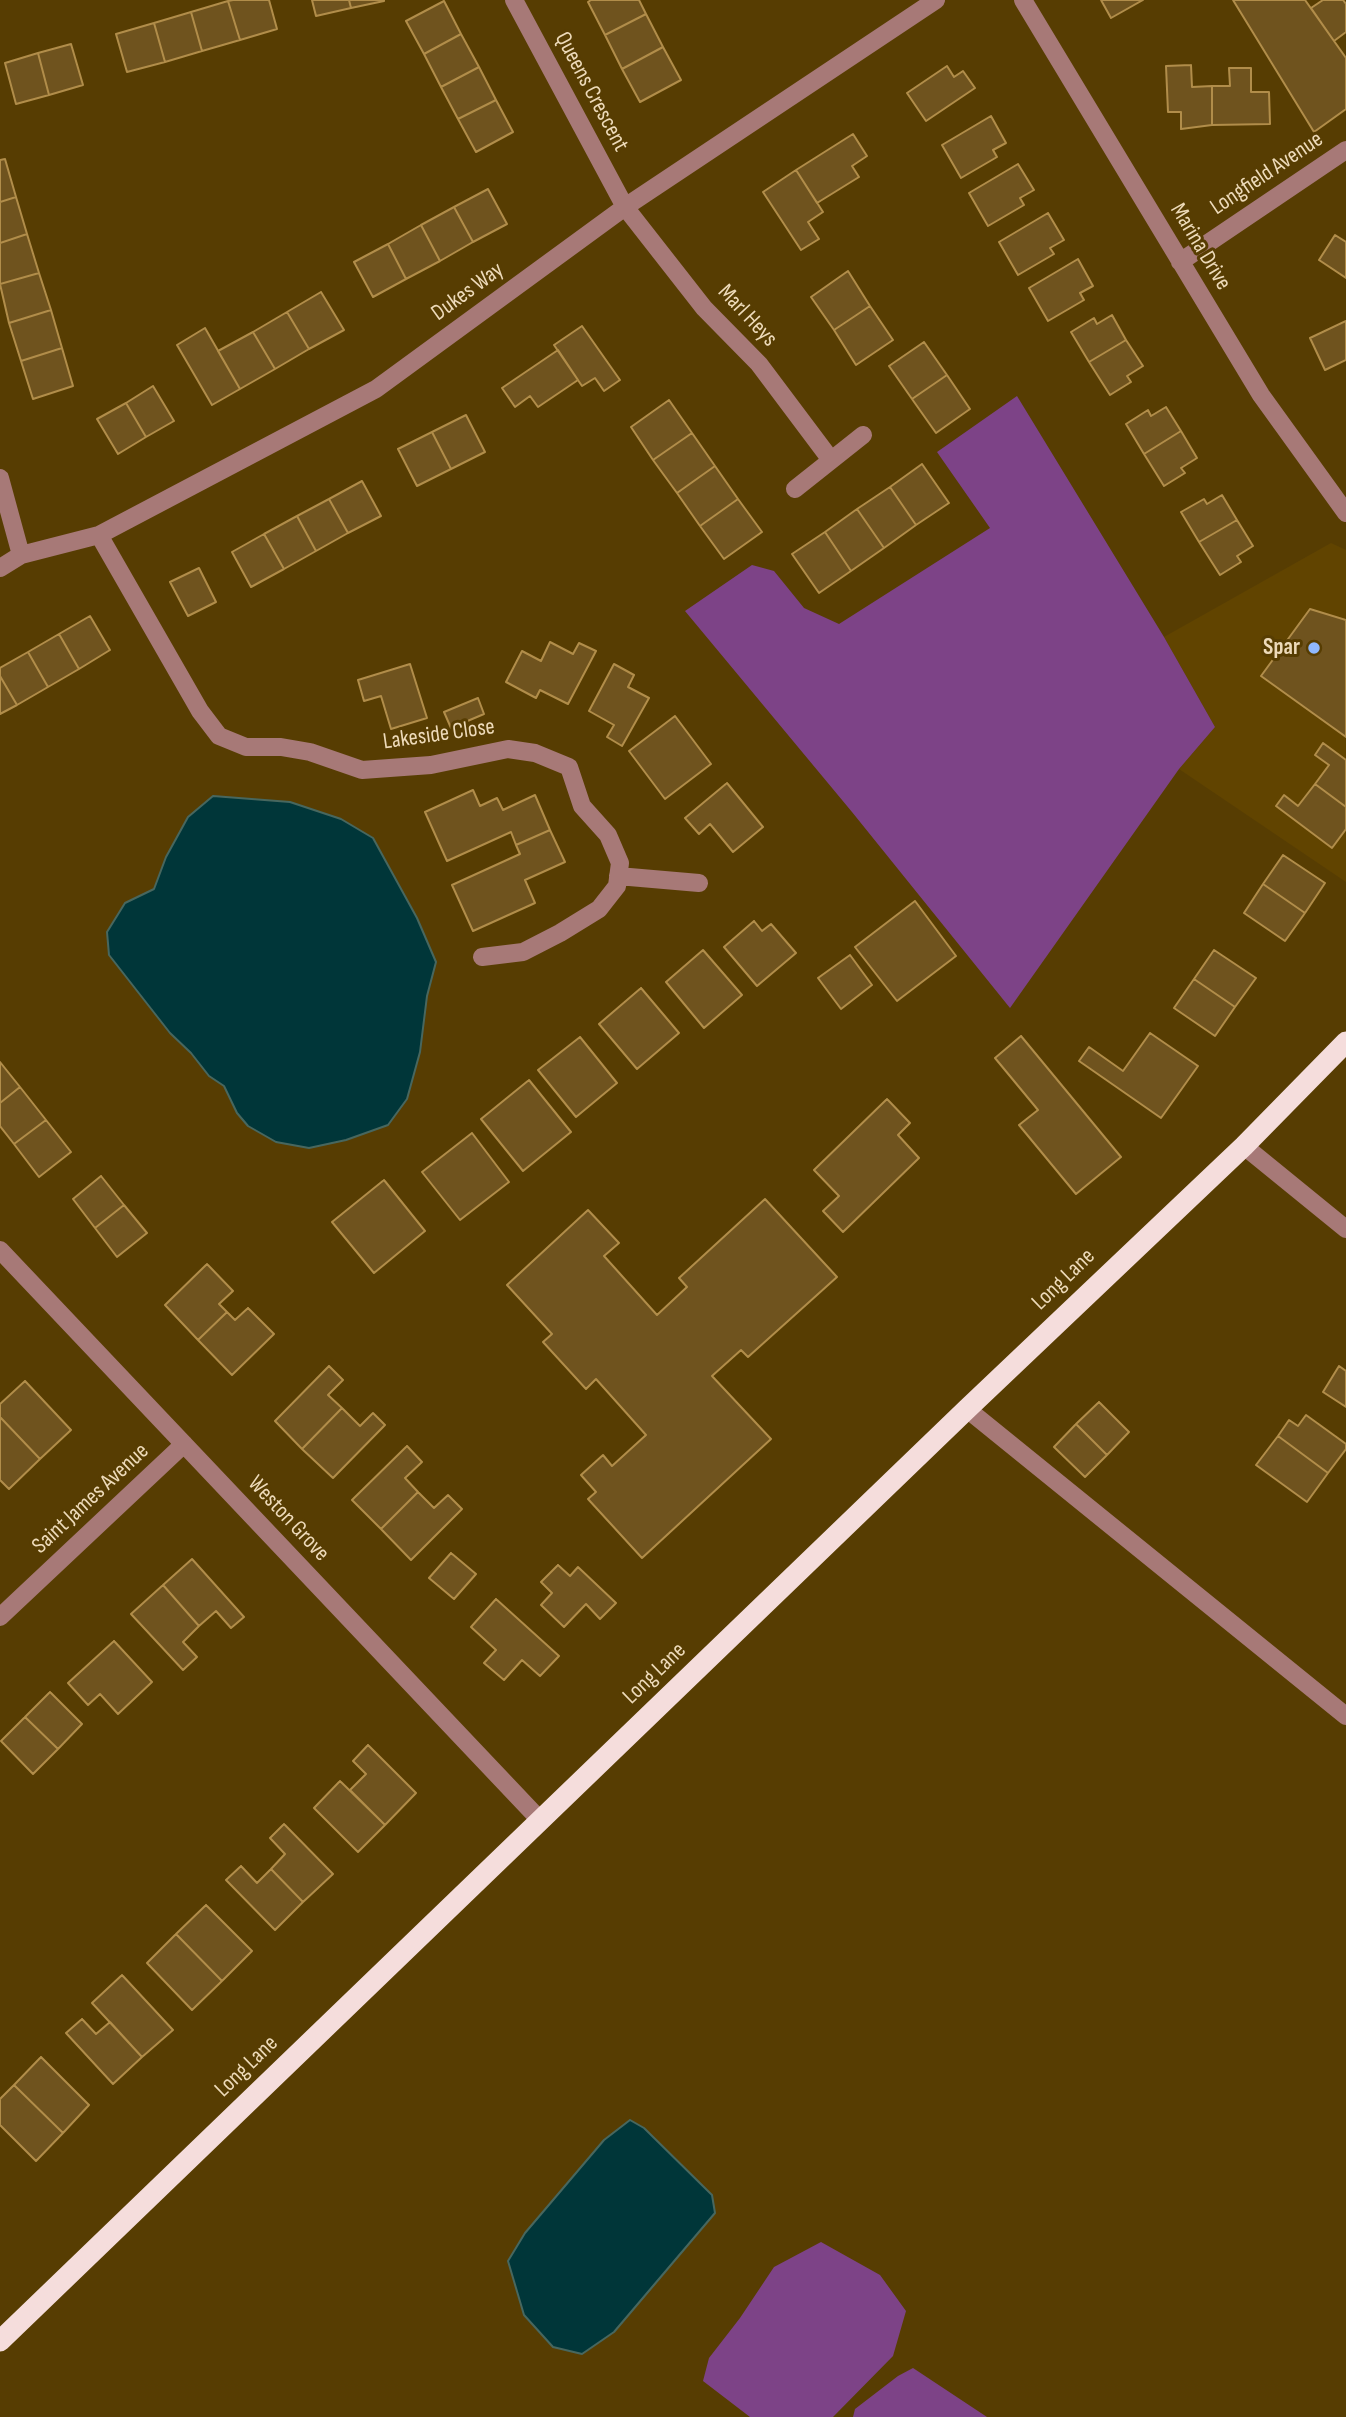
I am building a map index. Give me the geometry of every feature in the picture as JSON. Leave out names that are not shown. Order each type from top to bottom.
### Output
[{"type":"highway","name":"Long Lane","points":[[0,2341],[967,1409],[1244,1146],[1346,1042]]},
{"type":"street","name":"Queens Crescent","points":[[514,0],[625,207]]},
{"type":"street","name":"Dukes Way","points":[[0,569],[21,555],[99,535],[376,389],[625,207],[936,0]]},
{"type":"street","name":"Marina Drive","points":[[1023,0],[1261,395],[1346,513]]},
{"type":"street","name":"Longfield Avenue","points":[[1180,262],[1346,150]]},
{"type":"street","name":"Marl Heys","points":[[625,207],[704,308],[759,364],[831,460]]},
{"type":"street","points":[[795,489],[863,435]]},
{"type":"street","points":[[0,478],[21,555]]},
{"type":"street","name":"Lakeside Close","points":[[99,535],[200,711],[219,736],[246,747],[281,747],[310,752],[362,770],[431,765],[508,749],[536,753],[569,767],[582,806],[608,835],[620,863],[618,876]]},
{"type":"street","points":[[482,957],[523,952],[560,933],[598,909],[617,886],[618,876],[699,883]]},
{"type":"street","points":[[1244,1146],[1346,1229]]},
{"type":"street","name":"Weston Grove","points":[[0,1250],[541,1821]]},
{"type":"street","points":[[967,1409],[1346,1716]]},
{"type":"street","name":"Saint James Avenue","points":[[0,1617],[184,1444]]},
{"type":"shaded area","points":[[1017,396],[1164,637],[1215,727],[1179,769],[1010,1008],[685,611],[752,565],[774,571],[804,608],[839,624],[990,528],[937,452]]},
{"type":"shaded area","points":[[1331,543],[1346,550],[1346,882],[1179,769],[1215,727],[1164,637]]},
{"type":"shaded area","points":[[821,2242],[880,2275],[906,2311],[893,2356],[833,2417],[750,2417],[703,2381],[709,2358],[774,2267]]},
{"type":"shaded area","points":[[913,2368],[987,2417],[853,2417],[855,2409],[898,2376]]},
{"type":"water","points":[[213,796],[290,802],[341,819],[373,838],[417,918],[436,962],[427,996],[420,1052],[407,1099],[388,1125],[346,1140],[309,1148],[276,1142],[248,1126],[237,1113],[224,1086],[209,1076],[191,1053],[170,1033],[109,955],[107,932],[125,903],[154,889],[166,857],[188,817]]},
{"type":"water","points":[[630,2120],[644,2128],[712,2195],[715,2213],[614,2332],[582,2354],[553,2347],[524,2315],[508,2261],[525,2233],[604,2140]]},
{"type":"building","points":[[269,0],[277,29],[240,40],[228,1]]},
{"type":"building","points":[[312,0],[349,0],[351,8],[316,16]]},
{"type":"building","points":[[349,0],[384,0],[384,1],[351,8]]},
{"type":"building","points":[[639,0],[646,14],[605,35],[588,2]]},
{"type":"building","points":[[1101,0],[1143,0],[1111,18]]},
{"type":"building","points":[[1233,0],[1305,0],[1346,58],[1346,109],[1314,132]]},
{"type":"building","points":[[1323,0],[1343,0],[1346,4],[1346,32],[1334,41],[1311,8]]},
{"type":"building","points":[[228,1],[240,40],[202,51],[191,12]]},
{"type":"building","points":[[444,1],[461,34],[424,54],[406,21]]},
{"type":"building","points":[[191,12],[202,51],[165,62],[154,23]]},
{"type":"building","points":[[646,14],[663,47],[622,69],[605,35]]},
{"type":"building","points":[[154,23],[165,62],[127,72],[116,34]]},
{"type":"building","points":[[461,34],[479,67],[441,87],[424,54]]},
{"type":"building","points":[[71,44],[83,85],[49,95],[38,53]]},
{"type":"building","points":[[663,47],[681,80],[640,102],[622,69]]},
{"type":"building","points":[[38,53],[49,95],[16,104],[5,63]]},
{"type":"building","points":[[1191,65],[1192,87],[1212,86],[1212,125],[1181,129],[1181,112],[1168,112],[1166,66]]},
{"type":"building","points":[[947,66],[954,77],[963,71],[975,88],[926,121],[907,93]]},
{"type":"building","points":[[479,67],[496,100],[458,119],[441,87]]},
{"type":"building","points":[[1229,68],[1251,68],[1251,92],[1269,92],[1270,124],[1212,125],[1212,86],[1230,86]]},
{"type":"building","points":[[496,100],[513,132],[476,152],[458,119]]},
{"type":"building","points":[[991,116],[1006,143],[993,150],[997,157],[961,178],[942,145]]},
{"type":"building","points":[[853,134],[867,156],[852,166],[859,177],[817,203],[796,170]]},
{"type":"building","points":[[5,159],[16,197],[0,202],[0,160]]},
{"type":"building","points":[[1018,164],[1034,190],[1020,198],[1024,205],[988,226],[969,193]]},
{"type":"building","points":[[796,170],[823,212],[808,222],[819,239],[801,250],[763,192]]},
{"type":"building","points":[[488,189],[507,224],[473,242],[454,207]]},
{"type":"building","points":[[16,197],[27,234],[0,243],[0,202]]},
{"type":"building","points":[[454,207],[473,242],[440,261],[421,225]]},
{"type":"building","points":[[1048,213],[1064,240],[1050,248],[1054,254],[1018,275],[999,242]]},
{"type":"building","points":[[421,225],[440,261],[406,279],[388,244]]},
{"type":"building","points":[[27,234],[39,273],[0,284],[0,243]]},
{"type":"building","points":[[1335,235],[1346,242],[1346,278],[1319,260]]},
{"type":"building","points":[[388,244],[406,279],[373,297],[354,262]]},
{"type":"building","points":[[1078,259],[1093,286],[1080,293],[1084,300],[1048,321],[1029,288]]},
{"type":"building","points":[[848,271],[870,306],[834,330],[811,297]]},
{"type":"building","points":[[39,273],[51,310],[9,323],[0,284]]},
{"type":"building","points":[[321,292],[344,330],[309,349],[287,312]]},
{"type":"building","points":[[870,306],[893,340],[856,365],[834,330]]},
{"type":"building","points":[[51,310],[62,348],[21,361],[9,323]]},
{"type":"building","points":[[287,312],[309,349],[275,369],[253,332]]},
{"type":"building","points":[[1112,315],[1126,340],[1089,362],[1071,332],[1094,318],[1097,324]]},
{"type":"building","points":[[1346,321],[1346,360],[1325,370],[1310,338]]},
{"type":"building","points":[[582,326],[620,380],[604,391],[595,378],[582,386],[554,345]]},
{"type":"building","points":[[205,328],[240,389],[212,405],[177,345]]},
{"type":"building","points":[[253,332],[275,369],[240,389],[218,351]]},
{"type":"building","points":[[1126,340],[1143,366],[1127,376],[1131,382],[1110,395],[1089,362]]},
{"type":"building","points":[[924,342],[947,375],[912,399],[889,366]]},
{"type":"building","points":[[62,348],[73,386],[33,399],[21,361]]},
{"type":"building","points":[[558,350],[578,380],[538,407],[530,396],[515,407],[502,388]]},
{"type":"building","points":[[947,375],[970,409],[936,433],[912,399]]},
{"type":"building","points":[[153,386],[174,421],[146,437],[126,403]]},
{"type":"building","points":[[669,400],[692,433],[653,460],[631,427]]},
{"type":"building","points":[[126,403],[146,437],[118,454],[97,419]]},
{"type":"building","points":[[1166,407],[1181,431],[1144,454],[1126,424],[1148,410],[1151,416]]},
{"type":"building","points":[[466,415],[485,452],[451,469],[432,432]]},
{"type":"building","points":[[1181,431],[1197,458],[1181,468],[1185,473],[1164,486],[1144,454]]},
{"type":"building","points":[[432,432],[451,469],[417,486],[398,449]]},
{"type":"building","points":[[692,433],[715,466],[677,493],[653,460]]},
{"type":"building","points":[[922,464],[949,503],[916,525],[890,487]]},
{"type":"building","points":[[715,466],[738,499],[700,526],[677,493]]},
{"type":"building","points":[[362,481],[381,516],[348,533],[329,499]]},
{"type":"building","points":[[890,487],[916,525],[884,548],[857,509]]},
{"type":"building","points":[[1222,495],[1237,520],[1199,542],[1181,512],[1204,499],[1207,504]]},
{"type":"building","points":[[329,499],[348,533],[316,551],[297,516]]},
{"type":"building","points":[[738,499],[762,532],[724,559],[700,526]]},
{"type":"building","points":[[857,509],[884,548],[851,571],[825,532]]},
{"type":"building","points":[[297,516],[316,551],[284,569],[264,534]]},
{"type":"building","points":[[1237,520],[1253,546],[1237,556],[1241,562],[1220,575],[1199,542]]},
{"type":"building","points":[[825,532],[851,571],[819,593],[792,554]]},
{"type":"building","points":[[264,534],[284,569],[251,587],[232,552]]},
{"type":"building","points":[[199,568],[216,602],[188,616],[170,582]]},
{"type":"building","name":"Spar","points":[[1310,609],[1346,620],[1346,737],[1261,676]]},
{"type":"building","points":[[90,616],[110,650],[79,669],[59,634]]},
{"type":"building","points":[[59,634],[79,669],[48,687],[28,652]]},
{"type":"building","points":[[550,642],[573,654],[579,643],[596,651],[568,704],[540,690],[536,698],[506,682],[522,651],[541,661]]},
{"type":"building","points":[[28,652],[48,687],[17,705],[0,676],[0,668]]},
{"type":"building","points":[[410,664],[427,718],[391,729],[381,696],[364,701],[358,680]]},
{"type":"building","points":[[614,664],[634,675],[628,687],[649,698],[622,746],[607,737],[614,725],[589,711]]},
{"type":"building","points":[[0,676],[17,705],[0,714]]},
{"type":"building","points":[[478,698],[484,714],[451,728],[444,712]]},
{"type":"building","points":[[675,716],[711,764],[665,799],[629,751]]},
{"type":"building","points":[[1323,743],[1346,760],[1346,807],[1315,784],[1329,765],[1315,755]]},
{"type":"building","points":[[727,783],[763,827],[733,852],[710,824],[699,834],[685,818]]},
{"type":"building","points":[[1315,784],[1346,807],[1346,829],[1332,848],[1276,806],[1284,795],[1298,806]]},
{"type":"building","points":[[473,790],[480,806],[497,798],[503,810],[535,795],[550,830],[516,845],[511,832],[447,861],[425,812]]},
{"type":"building","points":[[550,830],[565,862],[525,880],[535,903],[473,931],[452,885],[520,854],[516,845]]},
{"type":"building","points":[[1283,855],[1325,883],[1305,913],[1263,884]]},
{"type":"building","points":[[1263,884],[1305,913],[1285,941],[1244,913]]},
{"type":"building","points":[[915,901],[956,956],[897,1001],[855,947]]},
{"type":"building","points":[[754,921],[762,931],[771,924],[796,953],[757,986],[724,947]]},
{"type":"building","points":[[703,950],[742,995],[704,1028],[666,982]]},
{"type":"building","points":[[1214,950],[1256,978],[1235,1007],[1194,979]]},
{"type":"building","points":[[850,955],[872,985],[841,1009],[818,978]]},
{"type":"building","points":[[1194,979],[1235,1007],[1215,1036],[1174,1008]]},
{"type":"building","points":[[641,988],[679,1033],[637,1069],[599,1024]]},
{"type":"building","points":[[1150,1033],[1198,1066],[1161,1118],[1079,1061],[1089,1047],[1123,1071]]},
{"type":"building","points":[[1021,1036],[1121,1157],[1076,1194],[1019,1125],[1038,1110],[995,1058]]},
{"type":"building","points":[[580,1037],[617,1083],[576,1117],[538,1070]]},
{"type":"building","points":[[0,1062],[20,1087],[0,1103]]},
{"type":"building","points":[[529,1080],[571,1132],[523,1171],[481,1119]]},
{"type":"building","points":[[20,1087],[46,1120],[14,1144],[0,1126],[0,1103]]},
{"type":"building","points":[[887,1099],[910,1123],[898,1135],[919,1158],[843,1232],[823,1211],[839,1196],[814,1170]]},
{"type":"building","points":[[46,1120],[71,1152],[39,1177],[14,1144]]},
{"type":"building","points":[[472,1133],[509,1182],[460,1220],[422,1172]]},
{"type":"building","points":[[101,1176],[124,1205],[95,1228],[73,1199]]},
{"type":"building","points":[[384,1180],[425,1231],[374,1273],[332,1222]]},
{"type":"building","points":[[765,1199],[837,1277],[748,1357],[741,1350],[712,1376],[771,1439],[642,1558],[588,1499],[596,1492],[581,1475],[603,1455],[612,1466],[646,1435],[596,1379],[586,1389],[543,1342],[552,1334],[507,1285],[588,1210],[619,1243],[604,1256],[657,1315],[687,1287],[679,1278]]},
{"type":"building","points":[[124,1205],[147,1233],[117,1257],[95,1228]]},
{"type":"building","points":[[207,1264],[233,1291],[219,1304],[227,1312],[198,1340],[165,1305]]},
{"type":"building","points":[[248,1308],[274,1334],[232,1375],[198,1340],[227,1312],[235,1320]]},
{"type":"building","points":[[329,1366],[343,1380],[328,1395],[342,1408],[302,1449],[275,1421]]},
{"type":"building","points":[[1339,1366],[1346,1371],[1346,1407],[1323,1392]]},
{"type":"building","points":[[25,1381],[71,1430],[40,1459],[0,1417],[0,1404]]},
{"type":"building","points":[[1099,1402],[1129,1432],[1107,1455],[1076,1424]]},
{"type":"building","points":[[342,1408],[360,1426],[373,1413],[385,1425],[333,1478],[302,1449]]},
{"type":"building","points":[[1306,1415],[1346,1444],[1346,1449],[1328,1473],[1278,1436],[1289,1420],[1298,1426]]},
{"type":"building","points":[[0,1417],[40,1459],[9,1489],[0,1480]]},
{"type":"building","points":[[1076,1424],[1107,1455],[1085,1477],[1054,1447]]},
{"type":"building","points":[[1278,1436],[1328,1473],[1307,1502],[1256,1465]]},
{"type":"building","points":[[407,1446],[422,1462],[405,1478],[418,1492],[381,1529],[352,1500]]},
{"type":"building","points":[[418,1492],[434,1508],[448,1495],[462,1509],[411,1560],[381,1529]]},
{"type":"building","points":[[451,1553],[476,1574],[454,1599],[429,1578]]},
{"type":"building","points":[[192,1559],[244,1617],[231,1628],[216,1611],[199,1626],[163,1585]]},
{"type":"building","points":[[558,1565],[570,1576],[578,1567],[616,1603],[600,1619],[586,1604],[564,1627],[541,1605],[552,1593],[541,1582]]},
{"type":"building","points":[[163,1585],[199,1626],[183,1642],[197,1657],[183,1670],[131,1614]]},
{"type":"building","points":[[496,1599],[559,1656],[540,1676],[522,1660],[504,1680],[484,1663],[496,1650],[471,1627]]},
{"type":"building","points":[[114,1641],[152,1682],[118,1714],[100,1694],[88,1705],[68,1683]]},
{"type":"building","points":[[50,1692],[82,1724],[58,1749],[25,1717]]},
{"type":"building","points":[[25,1717],[58,1749],[33,1774],[1,1741]]},
{"type":"building","points":[[368,1745],[416,1793],[385,1825],[350,1790],[366,1774],[353,1761]]},
{"type":"building","points":[[340,1781],[385,1825],[358,1852],[314,1808]]},
{"type":"building","points":[[284,1824],[333,1874],[303,1902],[271,1869],[285,1854],[270,1838]]},
{"type":"building","points":[[241,1866],[257,1883],[271,1869],[303,1902],[275,1930],[226,1880]]},
{"type":"building","points":[[206,1905],[252,1951],[222,1981],[176,1934]]},
{"type":"building","points":[[176,1934],[222,1981],[192,2010],[147,1963]]},
{"type":"building","points":[[122,1975],[173,2030],[142,2057],[92,2003]]},
{"type":"building","points":[[82,2019],[96,2034],[110,2022],[142,2057],[113,2084],[66,2033]]},
{"type":"building","points":[[41,2057],[89,2105],[63,2133],[14,2085]]},
{"type":"building","points":[[14,2085],[63,2133],[36,2161],[0,2125],[0,2099]]},
{"type":"place","name":"Spar","points":[[1314,648]]}]
